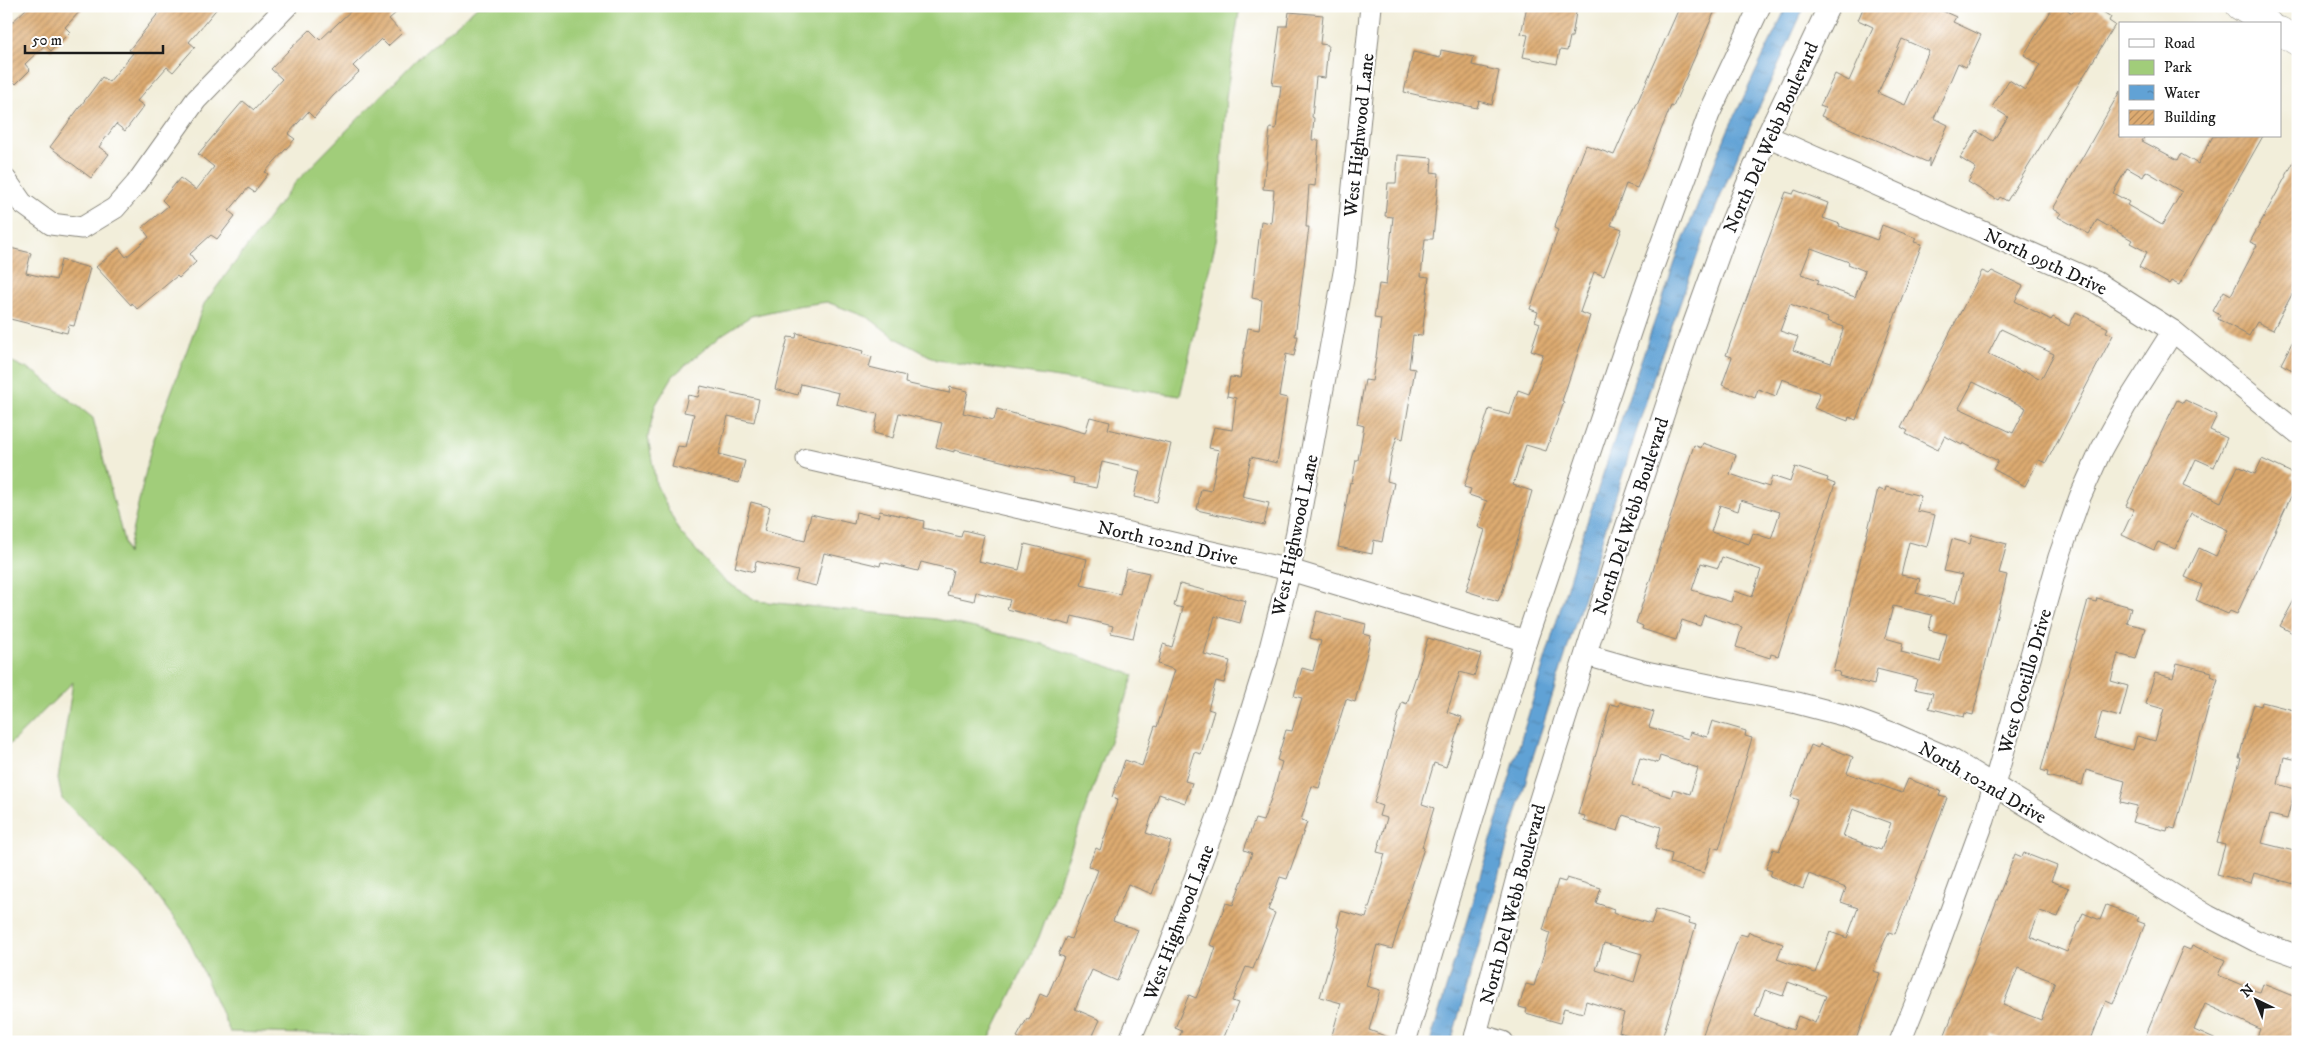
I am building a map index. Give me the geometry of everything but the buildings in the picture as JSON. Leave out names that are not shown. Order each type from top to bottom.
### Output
[{"type":"main road","points":[[2240,6],[2265,22]]},
{"type":"main road","points":[[2282,33],[2298,42]]},
{"type":"street","points":[[6,180],[22,203],[51,224],[82,228],[115,208],[136,184],[196,100],[287,6]]},
{"type":"street","name":"West Highwood Lane","points":[[1129,1042],[1168,953],[1221,808],[1267,660],[1290,570],[1345,267],[1371,6]]},
{"type":"street","points":[[1405,1042],[1526,641],[1647,282],[1709,114],[1760,6]]},
{"type":"street","name":"North Del Webb Boulevard","points":[[1475,1038],[1526,847],[1693,325],[1724,240],[1767,136],[1829,6]]},
{"type":"street","name":"North 99th Drive","points":[[1767,136],[2096,282],[2173,332],[2298,433]]},
{"type":"street","name":"West Ocotillo Drive","points":[[1900,1042],[1931,965],[1984,820],[2059,557],[2080,497],[2101,450],[2173,332]]},
{"type":"street","name":"North 102nd Drive","points":[[807,459],[1290,570],[1526,641]]},
{"type":"street","name":"North 102nd Drive","points":[[1586,655],[1646,672],[1796,703],[1843,715],[1892,733],[1949,758],[2208,916],[2256,941],[2298,956]]},
{"type":"street","points":[[1475,1038],[1503,1042]]},
{"type":"green space","points":[[478,6],[1240,6],[1226,97],[1217,236],[1180,396],[937,360],[894,337],[869,318],[827,302],[796,306],[751,316],[720,336],[673,376],[655,406],[648,437],[656,484],[679,531],[722,579],[757,601],[936,619],[1039,643],[1134,675],[1039,937],[988,1042],[391,1042],[345,1035],[230,1032],[186,934],[145,880],[62,799],[58,779],[73,682],[6,748],[6,359],[36,373],[93,418],[127,554],[152,444],[204,304],[294,184],[417,59]]},
{"type":"water","points":[[1787,6],[1805,6],[1742,145],[1707,229],[1655,373],[1531,763],[1451,1042],[1430,1042],[1581,540],[1637,372],[1680,248],[1728,130]]}]
